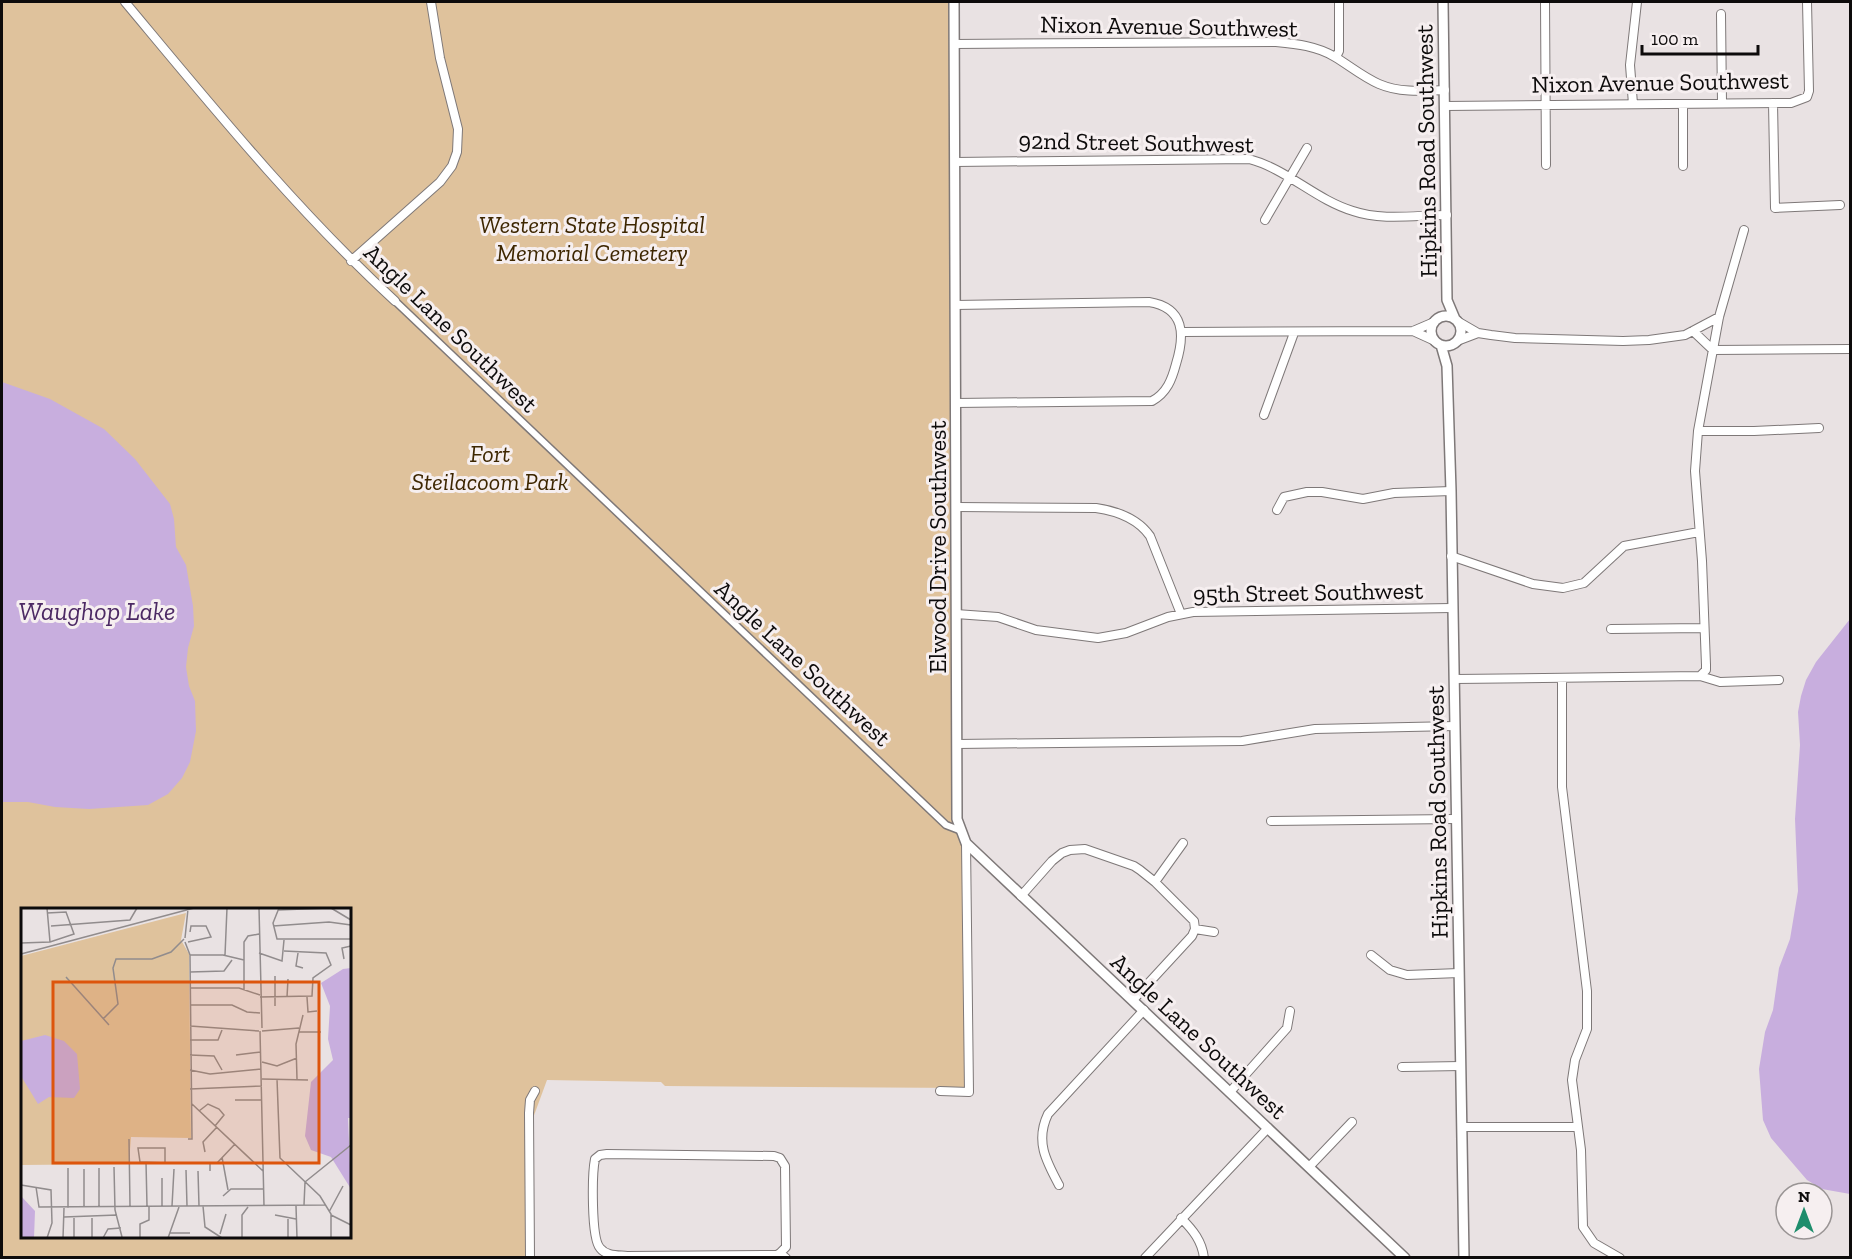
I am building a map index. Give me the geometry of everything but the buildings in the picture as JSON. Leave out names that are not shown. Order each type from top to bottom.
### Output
[{"type":"street","name":"Angle Lane Southwest","points":[[125,2],[240,139],[351,261],[946,825],[960,830]]},
{"type":"street","points":[[351,261],[440,182],[452,166],[457,152],[458,129],[440,58],[431,2]]},
{"type":"street","name":"Elwood Drive Southwest","points":[[940,1091],[969,1092],[966,843],[957,819],[954,2]]},
{"type":"street","points":[[1336,57],[1339,51],[1339,2]]},
{"type":"street","name":"Hipkins Road Southwest","points":[[1443,2],[1447,300],[1457,320]]},
{"type":"street","points":[[1545,2],[1546,165]]},
{"type":"street","points":[[1633,104],[1630,65],[1637,2]]},
{"type":"street","name":"Nixon Avenue Southwest","points":[[1445,106],[1791,103],[1804,99],[1809,91],[1807,2]]},
{"type":"street","points":[[1721,14],[1722,103]]},
{"type":"street","name":"Nixon Avenue Southwest","points":[[954,44],[1276,42],[1310,47],[1336,57],[1357,73],[1381,85],[1412,91],[1445,90]]},
{"type":"street","points":[[1773,103],[1775,208],[1840,206]]},
{"type":"street","points":[[1683,104],[1683,166]]},
{"type":"street","points":[[1265,219],[1307,148]]},
{"type":"street","name":"92nd Street Southwest","points":[[955,162],[1249,159],[1265,163],[1338,205],[1360,213],[1382,216],[1447,215]]},
{"type":"street","points":[[1700,676],[1706,670],[1702,561],[1695,471],[1698,430],[1719,317],[1744,230]]},
{"type":"street","name":"Hipkins Road Southwest","points":[[1435,320],[1447,300]]},
{"type":"street","points":[[955,305],[1149,302],[1164,307],[1171,313],[1182,332],[1181,348],[1172,381],[1162,394],[1152,401],[956,403]]},
{"type":"street","points":[[1182,332],[1413,331],[1446,315],[1478,333],[1515,338],[1623,341],[1666,338],[1694,331],[1719,317]]},
{"type":"street","points":[[1435,320],[1431,331],[1438,343]]},
{"type":"street","points":[[1455,342],[1461,332],[1457,320]]},
{"type":"street","points":[[1413,331],[1438,343],[1455,342],[1478,333]]},
{"type":"street","points":[[1694,331],[1713,350],[1851,349]]},
{"type":"street","points":[[1264,415],[1294,333]]},
{"type":"street","name":"Hipkins Road Southwest","points":[[1455,342],[1447,366],[1455,679],[1455,819],[1464,1257]]},
{"type":"street","name":"Hipkins Road Southwest","points":[[1438,343],[1447,366]]},
{"type":"street","points":[[1698,430],[1819,429]]},
{"type":"street","points":[[1277,510],[1284,497],[1307,492],[1363,499],[1394,493],[1450,491]]},
{"type":"street","points":[[957,507],[1096,508],[1125,517],[1142,526],[1150,536],[1181,614]]},
{"type":"street","points":[[1451,556],[1533,584],[1563,588],[1584,583],[1624,546],[1699,532]]},
{"type":"street","name":"95th Street Southwest","points":[[956,615],[998,617],[1050,633],[1098,638],[1126,633],[1193,612],[1452,609]]},
{"type":"street","points":[[1611,629],[1704,628]]},
{"type":"street","points":[[1455,679],[1700,676],[1720,682],[1779,680]]},
{"type":"street","points":[[1563,679],[1562,787],[1587,991],[1587,1029],[1575,1060],[1572,1080],[1581,1150],[1583,1227],[1594,1243],[1620,1257]]},
{"type":"street","points":[[957,744],[1242,741],[1315,729],[1455,726]]},
{"type":"street","points":[[1271,821],[1455,819]]},
{"type":"street","name":"Angle Lane Southwest","points":[[966,843],[1405,1257]]},
{"type":"street","points":[[1155,882],[1183,843]]},
{"type":"street","points":[[1021,896],[1052,861],[1062,854],[1080,849],[1134,866],[1155,882],[1194,921],[1196,929],[1133,1000]]},
{"type":"street","points":[[1196,929],[1214,932]]},
{"type":"street","points":[[1371,955],[1396,973],[1407,975],[1459,973]]},
{"type":"street","points":[[1059,1185],[1044,1156],[1041,1144],[1042,1131],[1048,1114],[1144,1010]]},
{"type":"street","points":[[1230,1092],[1287,1028],[1290,1011]]},
{"type":"street","points":[[1402,1067],[1461,1066]]},
{"type":"street","points":[[530,1257],[529,1113],[530,1100],[535,1091]]},
{"type":"street","points":[[1309,1167],[1352,1122]]},
{"type":"street","points":[[1462,1127],[1578,1127]]},
{"type":"street","points":[[1144,1257],[1268,1128]]},
{"type":"street","points":[[600,1155],[774,1156],[780,1158],[785,1166],[786,1247],[783,1255],[614,1255],[602,1250],[598,1246],[594,1222],[594,1161],[600,1155]]},
{"type":"street","points":[[1181,1218],[1199,1240],[1204,1257]]},
{"type":"green space","name":"Fort Steilacoom Park","points":[[2,2],[950,2],[966,1088],[665,1086],[661,1082],[547,1080],[529,1129],[530,1257],[2,1258]]},
{"type":"water","name":"Waughop Lake","points":[[2,382],[50,399],[104,429],[135,459],[170,504],[174,519],[176,547],[186,565],[193,606],[194,626],[186,667],[189,686],[195,701],[196,731],[190,762],[182,778],[168,794],[148,805],[89,809],[55,807],[28,802],[2,802]]},
{"type":"water","points":[[1850,619],[1850,1194],[1834,1191],[1834,1181],[1807,1180],[1771,1138],[1763,1120],[1759,1069],[1765,1032],[1773,1010],[1779,968],[1790,939],[1798,891],[1795,819],[1800,745],[1798,712],[1806,680],[1816,662]]},
{"type":"park label","name":"Western State Hospital Memorial Cemetery","points":[[592,238]]}]
